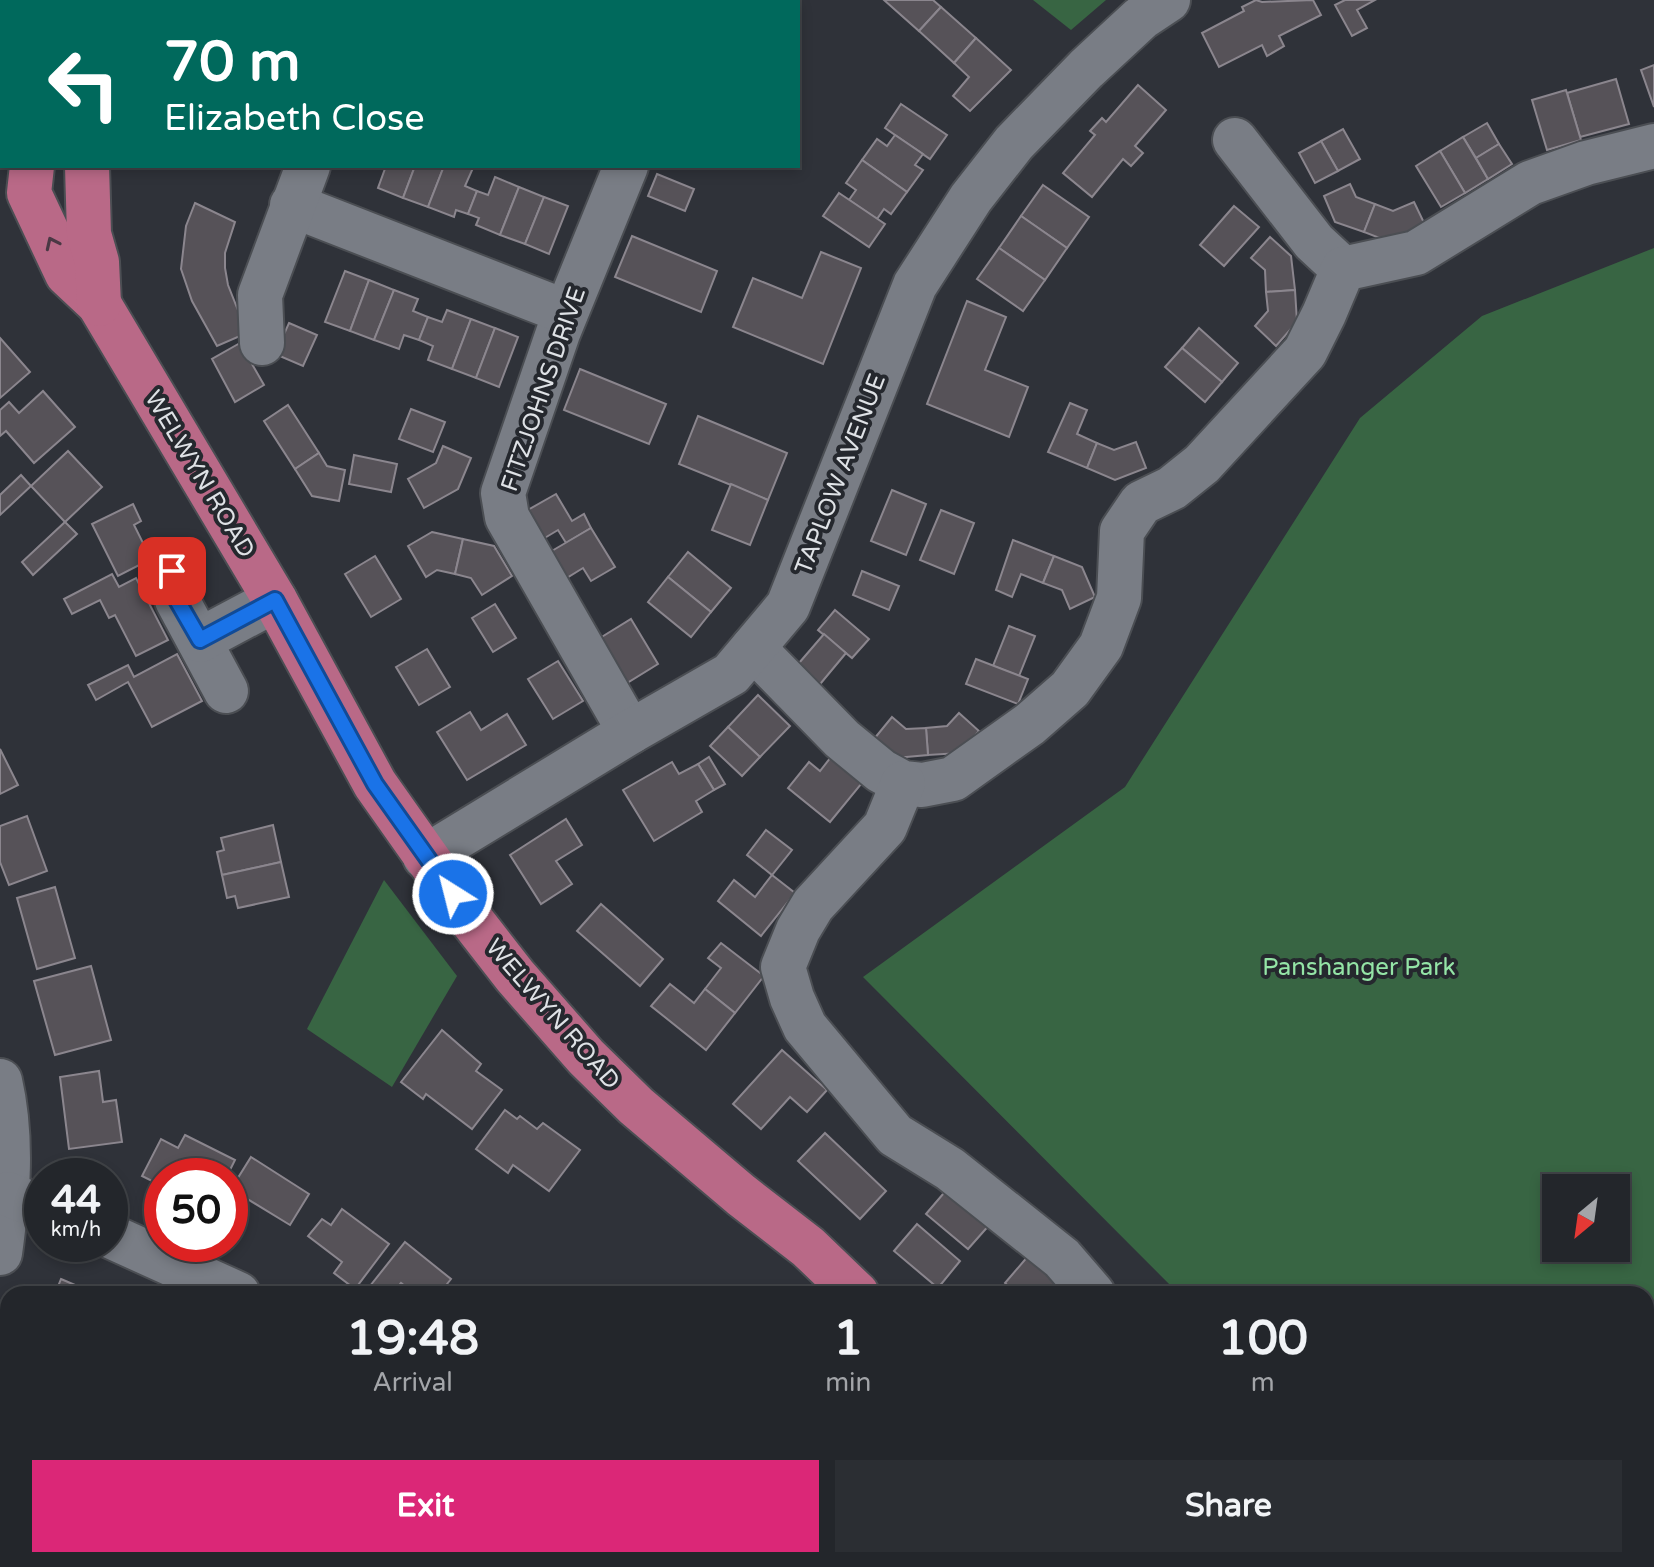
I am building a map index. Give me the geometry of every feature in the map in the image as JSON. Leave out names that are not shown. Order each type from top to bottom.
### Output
[{"type":"main road","name":"WELWYN ROAD","points":[[32,168],[29,193],[67,274],[99,304],[275,600],[375,784],[425,857],[515,976],[586,1057],[657,1126],[808,1247],[849,1286]]},
{"type":"main road","name":"WELWYN ROAD","points":[[87,168],[89,234],[97,262],[99,304]]},
{"type":"street","name":"TAPLOW AVENUE","points":[[425,857],[731,674],[788,606],[915,285],[971,198],[1014,143],[1086,69],[1141,18],[1168,0]]},
{"type":"street","points":[[1235,140],[1314,242],[1343,269]]},
{"type":"street","points":[[1343,269],[1416,253],[1530,183],[1586,163],[1654,146]]},
{"type":"street","name":"FITZJOHNS DRIVE","points":[[625,168],[566,312],[503,493],[507,517],[630,732]]},
{"type":"street","points":[[262,343],[260,295],[300,185],[566,312]]},
{"type":"street","points":[[753,648],[842,739],[881,771],[903,783],[922,785],[953,779],[1030,724],[1070,689],[1101,646],[1119,598],[1122,531],[1141,503],[1172,488],[1202,464],[1305,352],[1343,269]]},
{"type":"street","points":[[172,571],[177,600],[226,691]]},
{"type":"street","points":[[200,640],[275,600]]},
{"type":"street","points":[[903,783],[885,827],[813,905],[798,930],[783,967],[792,998],[805,1027],[895,1135],[950,1169],[1062,1258],[1086,1286]]},
{"type":"street","points":[[0,1081],[24,1196]]},
{"type":"street","points":[[0,1253],[24,1203]]},
{"type":"street","points":[[128,1244],[220,1286]]},
{"type":"green space","points":[[1033,0],[1106,0],[1071,30]]},
{"type":"green space","name":"Panshanger Park","points":[[1654,248],[1654,1286],[1171,1286],[863,977],[1125,787],[1360,418],[1482,316]]},
{"type":"green space","points":[[384,880],[457,976],[392,1087],[307,1029]]},
{"type":"building","points":[[884,0],[933,0],[941,7],[919,31]]},
{"type":"building","points":[[1256,0],[1313,0],[1321,15],[1279,36],[1284,46],[1267,56],[1262,45],[1219,67],[1202,33],[1244,11],[1242,7]]},
{"type":"building","points":[[1345,0],[1375,0],[1357,10],[1367,28],[1352,36],[1335,5]]},
{"type":"building","points":[[941,7],[976,38],[954,63],[919,31]]},
{"type":"building","points":[[976,38],[1011,70],[970,111],[953,96],[969,77],[954,63]]},
{"type":"building","points":[[1654,65],[1654,107],[1641,70]]},
{"type":"building","points":[[1616,79],[1629,124],[1580,137],[1567,93]]},
{"type":"building","points":[[1138,85],[1166,110],[1135,146],[1143,153],[1131,166],[1123,159],[1092,197],[1063,173],[1095,135],[1090,131],[1102,118],[1106,122]]},
{"type":"building","points":[[1566,90],[1581,140],[1547,150],[1532,100]]},
{"type":"building","points":[[901,104],[947,135],[930,159],[885,128]]},
{"type":"building","points":[[1487,123],[1499,144],[1476,158],[1463,137]]},
{"type":"building","points":[[1343,129],[1360,159],[1338,171],[1321,141]]},
{"type":"building","points":[[895,135],[923,154],[915,165],[923,170],[907,192],[862,160],[877,139],[887,146]]},
{"type":"building","points":[[1463,137],[1488,179],[1465,193],[1440,151]]},
{"type":"building","points":[[1321,141],[1338,171],[1315,183],[1299,153]]},
{"type":"building","points":[[1499,144],[1512,164],[1488,179],[1476,158]]},
{"type":"building","points":[[1440,151],[1465,193],[1441,207],[1416,166]]},
{"type":"building","points":[[862,160],[907,192],[891,214],[884,209],[877,219],[849,200],[856,190],[846,183]]},
{"type":"building","points":[[385,168],[414,168],[403,198],[378,188]]},
{"type":"building","points":[[414,168],[443,168],[428,207],[403,198]]},
{"type":"building","points":[[443,168],[473,168],[465,186],[477,191],[468,214],[456,210],[454,217],[428,207]]},
{"type":"building","points":[[657,174],[694,189],[685,211],[648,196]]},
{"type":"building","points":[[495,177],[519,187],[500,235],[476,225],[479,218],[468,214],[477,191],[488,195]]},
{"type":"building","points":[[1350,184],[1356,197],[1375,204],[1364,232],[1335,222],[1324,196]]},
{"type":"building","points":[[1043,185],[1089,217],[1067,248],[1021,216]]},
{"type":"building","points":[[519,187],[544,197],[525,244],[500,235]]},
{"type":"building","points":[[839,193],[885,224],[869,247],[823,216]]},
{"type":"building","points":[[544,197],[568,206],[549,254],[525,244]]},
{"type":"building","points":[[1414,202],[1427,229],[1395,244],[1364,232],[1375,204],[1393,211]]},
{"type":"building","points":[[195,203],[235,222],[225,253],[225,268],[228,285],[247,333],[217,346],[192,301],[181,269],[186,226]]},
{"type":"building","points":[[1234,206],[1259,227],[1224,266],[1200,245]]},
{"type":"building","points":[[1021,216],[1067,248],[1045,280],[999,248]]},
{"type":"building","points":[[632,236],[717,271],[701,312],[615,277]]},
{"type":"building","points":[[1270,237],[1291,256],[1295,290],[1266,292],[1265,270],[1251,258]]},
{"type":"building","points":[[999,248],[1045,280],[1023,311],[977,279]]},
{"type":"building","points":[[821,252],[861,268],[823,364],[733,327],[753,278],[802,298]]},
{"type":"building","points":[[345,271],[369,280],[350,331],[325,322]]},
{"type":"building","points":[[369,280],[394,290],[374,340],[350,331]]},
{"type":"building","points":[[394,290],[418,299],[413,311],[428,317],[419,340],[404,335],[399,349],[374,340]]},
{"type":"building","points":[[1295,290],[1297,322],[1276,346],[1255,326],[1268,311],[1266,292]]},
{"type":"building","points":[[967,301],[1006,317],[985,370],[1028,387],[1009,437],[927,404]]},
{"type":"building","points":[[447,310],[471,319],[452,369],[428,360],[433,346],[419,340],[428,317],[442,322]]},
{"type":"building","points":[[471,319],[495,328],[476,378],[452,369]]},
{"type":"building","points":[[289,323],[317,335],[303,366],[275,354]]},
{"type":"building","points":[[495,328],[518,337],[499,387],[476,378]]},
{"type":"building","points":[[1199,328],[1238,363],[1222,382],[1182,348]]},
{"type":"building","points":[[0,338],[30,372],[0,398]]},
{"type":"building","points":[[240,343],[264,385],[235,402],[212,359]]},
{"type":"building","points":[[1182,348],[1222,382],[1205,402],[1165,367]]},
{"type":"building","points":[[580,369],[666,404],[649,444],[564,410]]},
{"type":"building","points":[[43,391],[75,427],[34,463],[6,431],[0,436],[0,410],[9,402],[19,413]]},
{"type":"building","points":[[1070,403],[1087,410],[1077,434],[1097,443],[1087,468],[1048,452]]},
{"type":"building","points":[[288,405],[319,453],[295,469],[264,421]]},
{"type":"building","points":[[411,409],[445,422],[433,452],[399,439]]},
{"type":"building","points":[[698,416],[787,453],[768,500],[679,464]]},
{"type":"building","points":[[1136,442],[1146,468],[1115,480],[1087,468],[1097,443],[1114,450]]},
{"type":"building","points":[[443,446],[471,458],[458,489],[424,508],[408,479],[436,463]]},
{"type":"building","points":[[68,451],[102,487],[65,522],[31,486]]},
{"type":"building","points":[[319,453],[327,466],[345,470],[339,501],[312,496],[295,469]]},
{"type":"building","points":[[354,455],[397,464],[391,492],[349,484]]},
{"type":"building","points":[[21,475],[31,486],[0,515],[0,495]]},
{"type":"building","points":[[731,484],[768,500],[750,545],[712,530]]},
{"type":"building","points":[[892,490],[926,504],[906,555],[871,541]]},
{"type":"building","points":[[556,494],[572,521],[584,514],[591,528],[566,543],[558,530],[543,539],[526,511]]},
{"type":"building","points":[[133,504],[141,521],[134,525],[151,559],[118,576],[92,524]]},
{"type":"building","points":[[941,510],[974,523],[954,574],[920,560]]},
{"type":"building","points":[[65,522],[77,534],[33,575],[22,562]]},
{"type":"building","points":[[591,528],[615,567],[591,581],[583,568],[565,579],[550,552]]},
{"type":"building","points":[[432,532],[463,539],[455,574],[437,570],[426,577],[408,546]]},
{"type":"building","points":[[463,539],[494,546],[512,576],[482,595],[471,578],[455,574]]},
{"type":"building","points":[[1013,540],[1054,556],[1043,583],[1021,574],[1012,597],[996,590]]},
{"type":"building","points":[[688,552],[731,588],[711,612],[668,577]]},
{"type":"building","points":[[375,556],[401,599],[371,617],[345,574]]},
{"type":"building","points":[[1054,556],[1082,567],[1095,597],[1070,609],[1062,590],[1043,583]]},
{"type":"building","points":[[862,571],[899,586],[889,610],[853,595]]},
{"type":"building","points":[[112,574],[119,587],[136,578],[168,640],[136,656],[115,615],[109,618],[100,600],[72,614],[64,599]]},
{"type":"building","points":[[668,577],[711,612],[691,637],[648,602]]},
{"type":"building","points":[[495,604],[516,638],[493,652],[472,618]]},
{"type":"building","points":[[835,610],[869,639],[852,658],[818,630]]},
{"type":"building","points":[[631,619],[658,664],[627,683],[600,638]]},
{"type":"building","points":[[1009,626],[1035,636],[1019,676],[993,666]]},
{"type":"building","points":[[824,634],[846,653],[816,689],[793,670]]},
{"type":"building","points":[[427,649],[450,687],[419,705],[396,667]]},
{"type":"building","points":[[177,654],[202,701],[152,727],[128,682],[96,700],[88,685],[128,665],[134,677]]},
{"type":"building","points":[[976,659],[1028,679],[1018,704],[966,684]]},
{"type":"building","points":[[558,661],[583,701],[553,719],[528,679]]},
{"type":"building","points":[[758,695],[790,726],[760,757],[728,727]]},
{"type":"building","points":[[470,712],[481,730],[507,714],[526,745],[467,780],[437,732]]},
{"type":"building","points":[[959,713],[979,731],[960,753],[928,755],[926,728],[947,726]]},
{"type":"building","points":[[892,717],[906,729],[926,728],[928,755],[895,758],[874,739]]},
{"type":"building","points":[[728,727],[760,757],[742,776],[710,746]]},
{"type":"building","points":[[0,749],[18,785],[0,794]]},
{"type":"building","points":[[709,757],[725,784],[714,790],[698,764]]},
{"type":"building","points":[[831,757],[862,783],[830,822],[788,788],[809,762],[820,771]]},
{"type":"building","points":[[672,762],[679,774],[698,764],[714,790],[696,801],[702,812],[654,841],[623,790]]},
{"type":"building","points":[[27,816],[47,871],[9,885],[0,862],[0,826]]},
{"type":"building","points":[[566,819],[582,845],[556,861],[572,884],[541,904],[510,855]]},
{"type":"building","points":[[273,825],[281,862],[222,875],[217,852],[224,850],[221,838]]},
{"type":"building","points":[[766,830],[792,850],[772,875],[747,855]]},
{"type":"building","points":[[281,862],[289,897],[238,908],[235,896],[227,898],[222,875]]},
{"type":"building","points":[[772,875],[795,893],[761,936],[718,901],[734,880],[755,897]]},
{"type":"building","points":[[55,887],[75,958],[37,969],[17,898]]},
{"type":"building","points":[[601,904],[663,959],[640,986],[577,931]]},
{"type":"building","points":[[721,943],[764,976],[735,1013],[705,989],[721,968],[708,958]]},
{"type":"building","points":[[91,966],[111,1040],[55,1055],[34,981]]},
{"type":"building","points":[[670,984],[694,1003],[705,989],[735,1013],[706,1050],[651,1006]]},
{"type":"building","points":[[442,1030],[481,1064],[476,1071],[502,1090],[472,1129],[426,1094],[423,1099],[401,1082]]},
{"type":"building","points":[[782,1050],[827,1090],[807,1112],[790,1097],[761,1129],[733,1104]]},
{"type":"building","points":[[99,1071],[103,1102],[116,1100],[122,1142],[69,1149],[60,1077]]},
{"type":"building","points":[[505,1110],[517,1119],[520,1116],[537,1129],[543,1123],[580,1150],[549,1191],[513,1165],[508,1173],[476,1149]]},
{"type":"building","points":[[825,1133],[886,1191],[860,1219],[798,1161]]},
{"type":"building","points":[[185,1135],[231,1158],[151,1158],[161,1139],[178,1148]]},
{"type":"building","points":[[251,1157],[309,1194],[290,1225],[248,1199],[248,1162]]},
{"type":"building","points":[[949,1187],[991,1223],[968,1249],[926,1214]]},
{"type":"building","points":[[342,1209],[389,1244],[357,1286],[351,1286],[334,1273],[342,1262],[308,1236],[322,1219],[331,1225]]},
{"type":"building","points":[[917,1224],[960,1261],[940,1286],[936,1286],[894,1251]]},
{"type":"building","points":[[405,1242],[451,1279],[445,1286],[405,1286],[401,1283],[399,1286],[370,1286]]},
{"type":"building","points":[[1029,1255],[1064,1286],[1008,1286],[1005,1283]]},
{"type":"building","points":[[61,1279],[77,1286],[58,1286]]},
{"type":"route","points":[[172,571],[177,600],[200,640],[275,600],[375,784],[453,894]]}]
